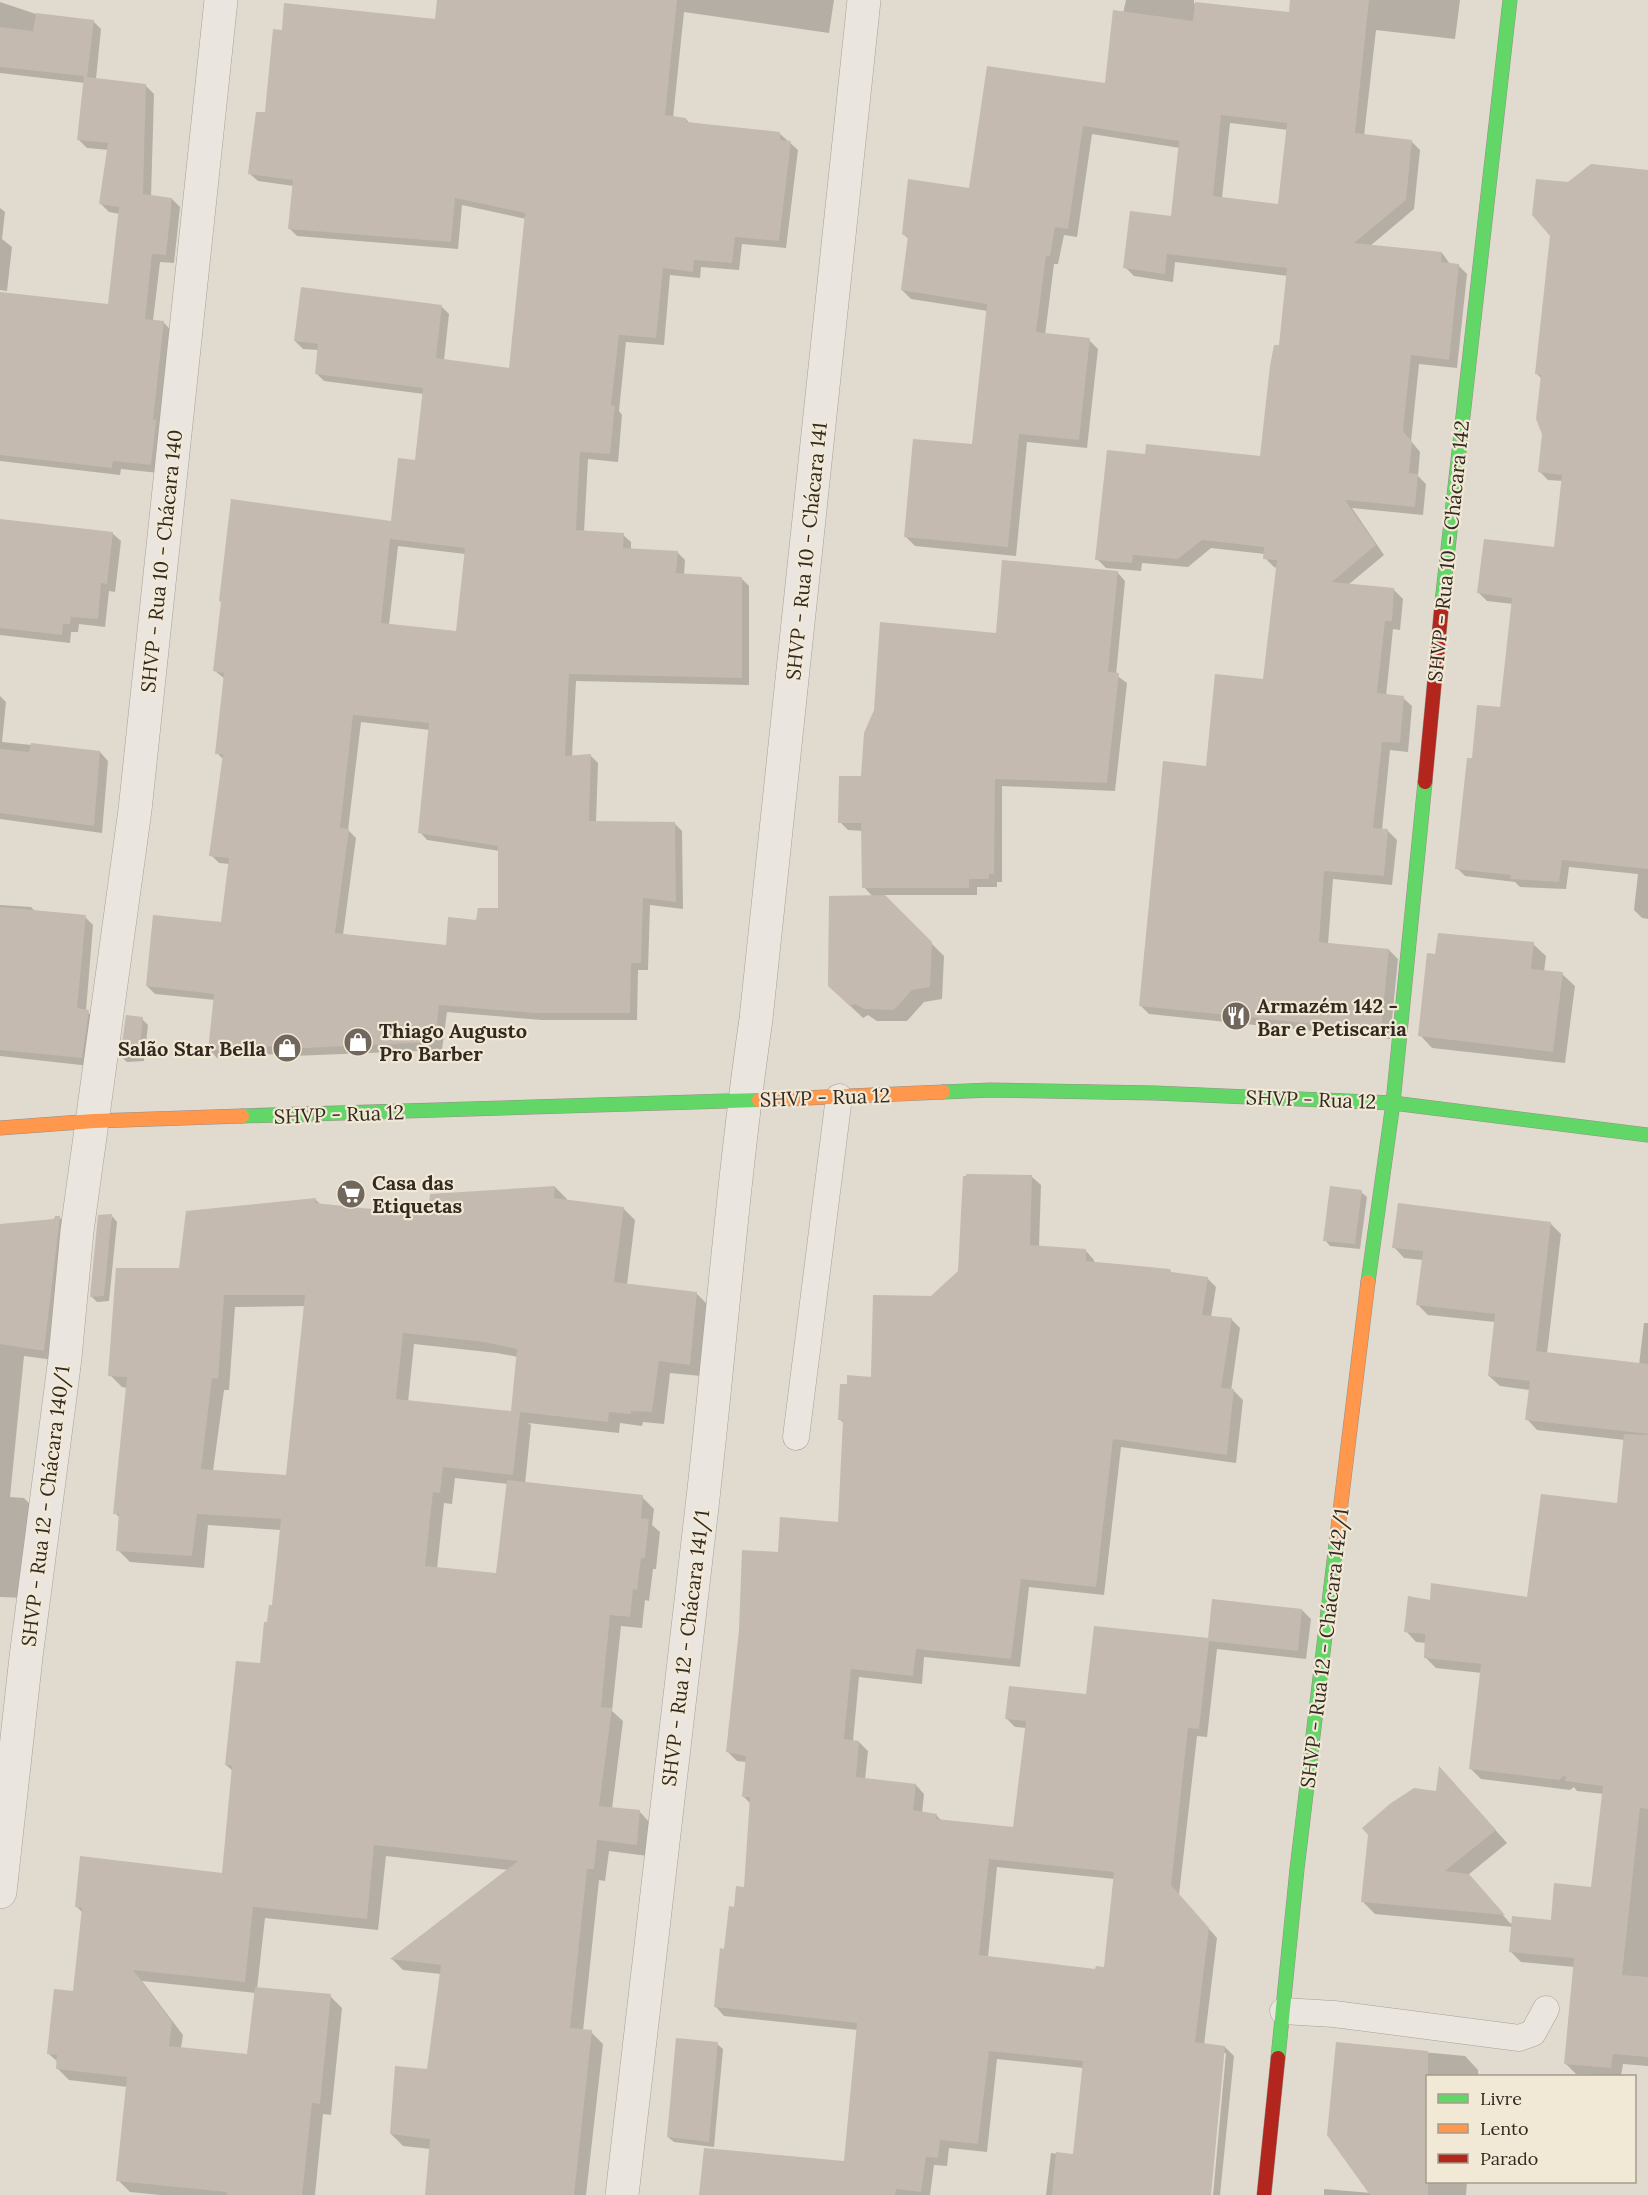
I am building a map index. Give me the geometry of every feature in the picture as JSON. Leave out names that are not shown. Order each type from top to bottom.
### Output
[{"type":"street","name":"SHVP - Rua 10 - Chácara 140","points":[[94,1121],[136,798],[220,0]]},
{"type":"street","name":"SHVP - Rua 10 - Chácara 141","points":[[744,1101],[758,1007],[864,0]]},
{"type":"street","name":"SHVP - Rua 10 - Chácara 142","points":[[1393,1102],[1445,576],[1510,0]]},
{"type":"street","name":"SHVP - Rua 12","points":[[0,1128],[94,1121],[744,1101],[991,1090],[1155,1093],[1393,1102],[1648,1135]]},
{"type":"street","name":"SHVP - Rua 12 - Chácara 141/1","points":[[622,2195],[647,1958],[703,1495],[744,1101]]},
{"type":"street","name":"SHVP - Rua 12 - Chácara 142/1","points":[[1264,2195],[1297,1869],[1358,1362],[1393,1102]]},
{"type":"street","name":"SHVP - Rua 12 - Chácara 140/1","points":[[0,1892],[26,1656],[65,1358],[77,1231],[94,1121]]},
{"type":"lane","points":[[796,1437],[839,1097]]},
{"type":"lane","points":[[1283,2011],[1334,2014],[1519,2038],[1533,2033],[1546,2009]]},
{"type":"building","points":[[437,0],[677,0],[665,115],[686,118],[686,122],[780,132],[780,140],[791,141],[779,241],[735,237],[732,263],[694,260],[693,272],[663,268],[656,338],[619,335],[611,405],[615,406],[610,454],[580,452],[576,530],[624,533],[623,548],[678,551],[676,573],[742,577],[742,678],[569,674],[565,756],[591,754],[589,821],[675,822],[676,902],[643,898],[641,963],[631,963],[630,1013],[534,1013],[439,1005],[435,1042],[284,1049],[285,1045],[208,1051],[214,994],[146,986],[153,915],[221,922],[229,858],[209,856],[223,754],[215,754],[224,673],[213,671],[231,499],[391,521],[398,458],[415,460],[423,388],[315,374],[318,344],[294,341],[301,287],[442,305],[436,358],[509,368],[525,213],[455,198],[451,242],[288,229],[293,180],[248,174],[256,112],[265,112],[273,29],[282,30],[284,3],[435,19]],"holes":[[[390,539],[465,548],[456,631],[381,623]],[[353,715],[429,723],[418,833],[498,846],[498,908],[478,908],[476,920],[448,917],[446,945],[335,933],[349,829],[340,828]]]},
{"type":"building","points":[[1290,0],[1369,0],[1355,133],[1412,140],[1406,200],[1354,243],[1442,252],[1441,262],[1459,264],[1449,360],[1411,355],[1403,431],[1412,442],[1409,473],[1418,474],[1415,507],[1345,500],[1376,545],[1332,582],[1394,588],[1392,621],[1385,621],[1377,693],[1404,696],[1400,743],[1382,742],[1373,828],[1388,829],[1384,876],[1324,871],[1319,942],[1389,949],[1381,1031],[1139,1006],[1163,761],[1206,766],[1215,674],[1263,679],[1277,560],[1263,559],[1264,547],[1202,540],[1178,559],[1133,555],[1132,563],[1095,560],[1107,450],[1145,454],[1146,444],[1260,456],[1270,366],[1274,345],[1279,345],[1287,268],[1167,254],[1165,274],[1123,268],[1130,211],[1171,216],[1179,141],[1083,126],[1068,229],[1055,227],[1050,256],[1046,256],[1036,332],[1090,338],[1079,440],[1019,434],[1008,547],[904,537],[913,439],[972,444],[987,304],[901,290],[908,236],[902,234],[908,179],[969,188],[987,66],[1105,83],[1113,10],[1193,21],[1195,2],[1289,12]],"holes":[[[1221,115],[1287,123],[1278,204],[1213,196]]]},
{"type":"building","points":[[36,13],[94,20],[87,77],[146,84],[143,194],[172,198],[166,255],[152,254],[145,319],[164,321],[153,420],[156,420],[151,465],[113,461],[112,468],[0,455],[0,292],[108,304],[119,207],[99,204],[108,143],[77,140],[84,76],[0,67],[0,27],[33,31]]},
{"type":"building","points":[[1591,164],[1648,170],[1648,869],[1562,860],[1559,882],[1510,879],[1511,875],[1455,869],[1467,758],[1472,758],[1477,705],[1500,707],[1512,598],[1477,593],[1484,539],[1554,547],[1562,475],[1538,472],[1542,434],[1536,419],[1541,375],[1535,374],[1550,236],[1532,215],[1536,179],[1568,182]]},
{"type":"building","points":[[0,519],[113,532],[107,584],[101,583],[98,619],[71,617],[70,624],[63,624],[62,635],[0,628]]},
{"type":"building","points":[[1002,560],[1118,571],[1108,672],[1119,673],[1107,783],[995,779],[994,874],[989,874],[989,879],[969,879],[969,888],[862,888],[861,823],[838,823],[839,776],[861,776],[864,733],[874,710],[880,622],[996,633]]},
{"type":"building","points":[[31,743],[100,751],[94,826],[0,813],[0,749],[29,752]]},
{"type":"building","points":[[885,895],[932,942],[930,987],[912,990],[894,1010],[864,1009],[855,1004],[850,1006],[828,986],[829,896]]},
{"type":"building","points":[[0,907],[86,915],[77,1008],[89,1010],[82,1058],[0,1050]]},
{"type":"building","points":[[1438,933],[1534,942],[1531,969],[1563,972],[1553,1052],[1418,1036],[1427,953],[1435,954]]},
{"type":"building","points":[[126,1015],[143,1017],[139,1056],[120,1057]]},
{"type":"building","points":[[966,1174],[1032,1175],[1030,1245],[1086,1249],[1086,1261],[1170,1269],[1171,1272],[1208,1277],[1202,1315],[1232,1318],[1221,1388],[1234,1389],[1227,1455],[1113,1439],[1096,1587],[1021,1579],[1011,1659],[916,1649],[913,1676],[851,1669],[844,1739],[859,1741],[856,1777],[916,1784],[913,1810],[937,1814],[936,1819],[1013,1827],[1026,1721],[1005,1719],[1009,1686],[1086,1694],[1094,1626],[1208,1638],[1212,1599],[1302,1609],[1298,1651],[1209,1641],[1199,1729],[1188,1728],[1171,1885],[1209,1928],[1195,2042],[1225,2046],[1211,2195],[1052,2195],[1056,2152],[1073,2154],[1083,2061],[989,2051],[978,2144],[940,2140],[938,2158],[926,2157],[921,2192],[896,2189],[895,2195],[699,2195],[704,2148],[844,2161],[857,2023],[714,2007],[720,1948],[724,1949],[729,1906],[734,1907],[736,1886],[744,1887],[750,1797],[742,1797],[746,1756],[726,1752],[739,1630],[742,1550],[778,1552],[780,1517],[838,1522],[843,1420],[838,1420],[840,1384],[847,1384],[847,1375],[871,1377],[873,1295],[931,1296],[958,1271],[963,1176]],"holes":[[[989,1859],[1114,1872],[1104,1967],[1096,1966],[1095,1969],[979,1955]]]},
{"type":"building","points":[[555,1186],[554,1198],[624,1207],[614,1282],[697,1292],[690,1365],[659,1361],[652,1412],[631,1411],[631,1414],[609,1412],[608,1422],[520,1412],[513,1475],[443,1467],[440,1493],[433,1492],[425,1566],[496,1573],[507,1480],[643,1495],[641,1518],[649,1519],[645,1558],[641,1558],[637,1590],[633,1589],[630,1617],[610,1615],[601,1707],[612,1708],[599,1806],[640,1810],[637,1845],[597,1840],[594,1869],[587,1869],[570,2028],[592,2030],[574,2195],[425,2195],[430,2139],[390,2134],[395,2066],[427,2069],[441,1965],[390,1959],[518,1861],[374,1845],[367,1919],[253,1907],[245,1982],[133,1970],[172,2022],[169,2046],[247,2054],[255,1987],[331,1994],[320,2104],[312,2103],[302,2195],[227,2195],[227,2192],[116,2181],[127,2077],[56,2069],[57,2055],[47,2054],[54,1989],[73,1991],[82,1908],[75,1907],[80,1856],[222,1873],[232,1766],[225,1765],[236,1661],[260,1663],[264,1622],[267,1622],[269,1605],[272,1605],[281,1519],[197,1514],[192,1556],[116,1551],[119,1514],[113,1514],[127,1377],[108,1376],[116,1268],[179,1268],[186,1211],[316,1198],[315,1203],[428,1215],[430,1194]],"holes":[[[224,1295],[305,1295],[286,1475],[201,1469],[212,1378],[218,1379]],[[403,1333],[484,1342],[517,1349],[511,1411],[518,1412],[396,1399]]]},
{"type":"building","points":[[1330,1186],[1362,1190],[1355,1244],[1323,1241]]},
{"type":"building","points":[[1398,1203],[1551,1222],[1536,1351],[1648,1364],[1648,1434],[1525,1420],[1530,1381],[1488,1376],[1495,1314],[1416,1305],[1423,1251],[1392,1248]]},
{"type":"building","points":[[112,1214],[104,1296],[90,1297],[98,1215]]},
{"type":"building","points":[[55,1216],[60,1216],[44,1351],[0,1344],[0,1224],[54,1219]]},
{"type":"building","points":[[1624,1434],[1648,1435],[1648,1809],[1640,1808],[1622,1975],[1648,1977],[1648,2057],[1613,2054],[1611,2068],[1564,2064],[1574,1958],[1509,1952],[1512,1916],[1551,1920],[1554,1883],[1591,1887],[1603,1786],[1565,1781],[1566,1775],[1559,1780],[1469,1769],[1481,1664],[1424,1658],[1425,1634],[1404,1632],[1408,1596],[1430,1600],[1431,1583],[1527,1597],[1541,1494],[1617,1503]]},
{"type":"building","points":[[1439,1766],[1496,1830],[1445,1871],[1469,1874],[1505,1915],[1361,1902],[1368,1835],[1362,1828],[1391,1803],[1414,1788],[1436,1791]]},
{"type":"building","points":[[676,2038],[718,2042],[709,2142],[667,2137]]},
{"type":"building","points":[[1336,2042],[1428,2051],[1426,2183],[1428,2183],[1428,2195],[1370,2195],[1327,2135]]},
{"type":"traffic: fast","points":[[1442,602],[1510,0]]},
{"type":"traffic: fast","points":[[1368,1282],[1393,1103],[1425,782]]},
{"type":"traffic: fast","points":[[943,1092],[991,1090],[1155,1093],[1393,1103],[1648,1135]]},
{"type":"traffic: fast","points":[[242,1116],[759,1100]]},
{"type":"traffic: fast","points":[[1278,2058],[1297,1869],[1337,1536]]},
{"type":"traffic: slow","points":[[759,1100],[943,1092]]},
{"type":"traffic: slow","points":[[0,1128],[94,1121],[242,1116]]},
{"type":"traffic: slow","points":[[1337,1536],[1368,1282]]},
{"type":"traffic: jam","points":[[1425,782],[1442,602]]},
{"type":"traffic: jam","points":[[1264,2195],[1278,2058]]},
{"type":"place","name":"Armazém 142 - Bar e Petiscaria","points":[[1236,1016]]},
{"type":"place","name":"Thiago Augusto Pro Barber","points":[[358,1042]]},
{"type":"place","name":"Salão Star Bella","points":[[287,1048]]},
{"type":"place","name":"Casa das Etiquetas","points":[[351,1194]]}]
